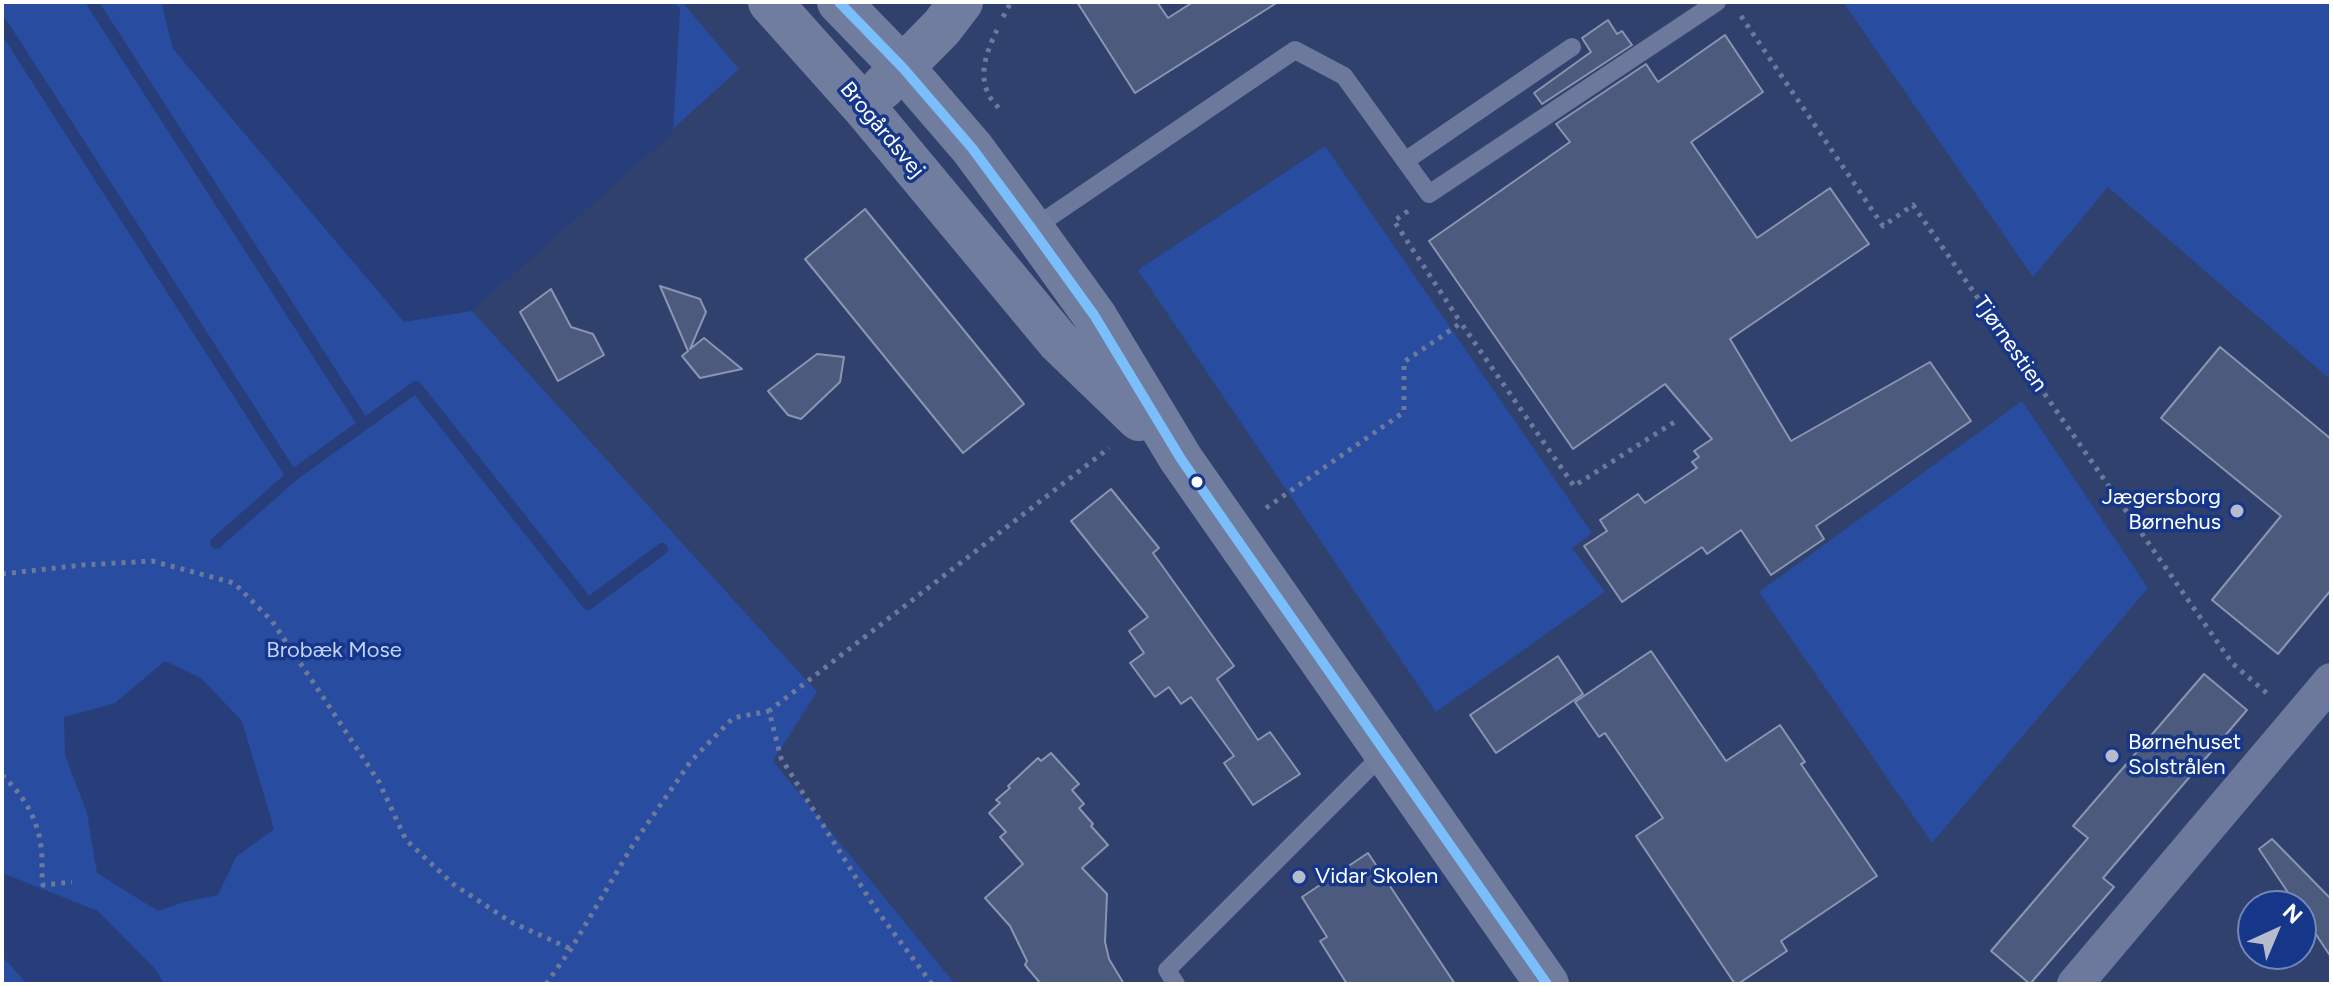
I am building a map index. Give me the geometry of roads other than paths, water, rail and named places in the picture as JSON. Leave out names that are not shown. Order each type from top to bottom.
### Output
[{"type":"street","name":"Brogårdsvej","points":[[770,2],[863,106],[1059,342],[1181,459]]},
{"type":"street","name":"Brogårdsvej","points":[[839,2],[903,68],[972,148],[1032,229],[1094,315],[1181,459],[1547,984]]},
{"type":"street","points":[[863,106],[903,68],[961,2]]},
{"type":"street","points":[[991,261],[1032,229]]},
{"type":"street","points":[[2075,984],[2331,681]]},
{"type":"lane","points":[[1032,229],[1295,50],[1344,76],[1429,194],[1717,2]]},
{"type":"lane","points":[[1405,161],[1572,47]]},
{"type":"lane","points":[[1176,984],[1167,970],[1385,752]]},
{"type":"waterway","points":[[92,2],[363,423]]},
{"type":"waterway","points":[[2,24],[292,476]]},
{"type":"waterway","points":[[216,543],[292,476],[416,387],[588,604],[662,549]]},
{"type":"place","name":"Jægersborg Børnehus","points":[[2237,511]]},
{"type":"place","name":"Børnehuset Solstrålen","points":[[2112,756]]},
{"type":"place","name":"Vidar Skolen","points":[[1299,877]]},
{"type":"park label","name":"Brobæk Mose","points":[[334,651]]}]
